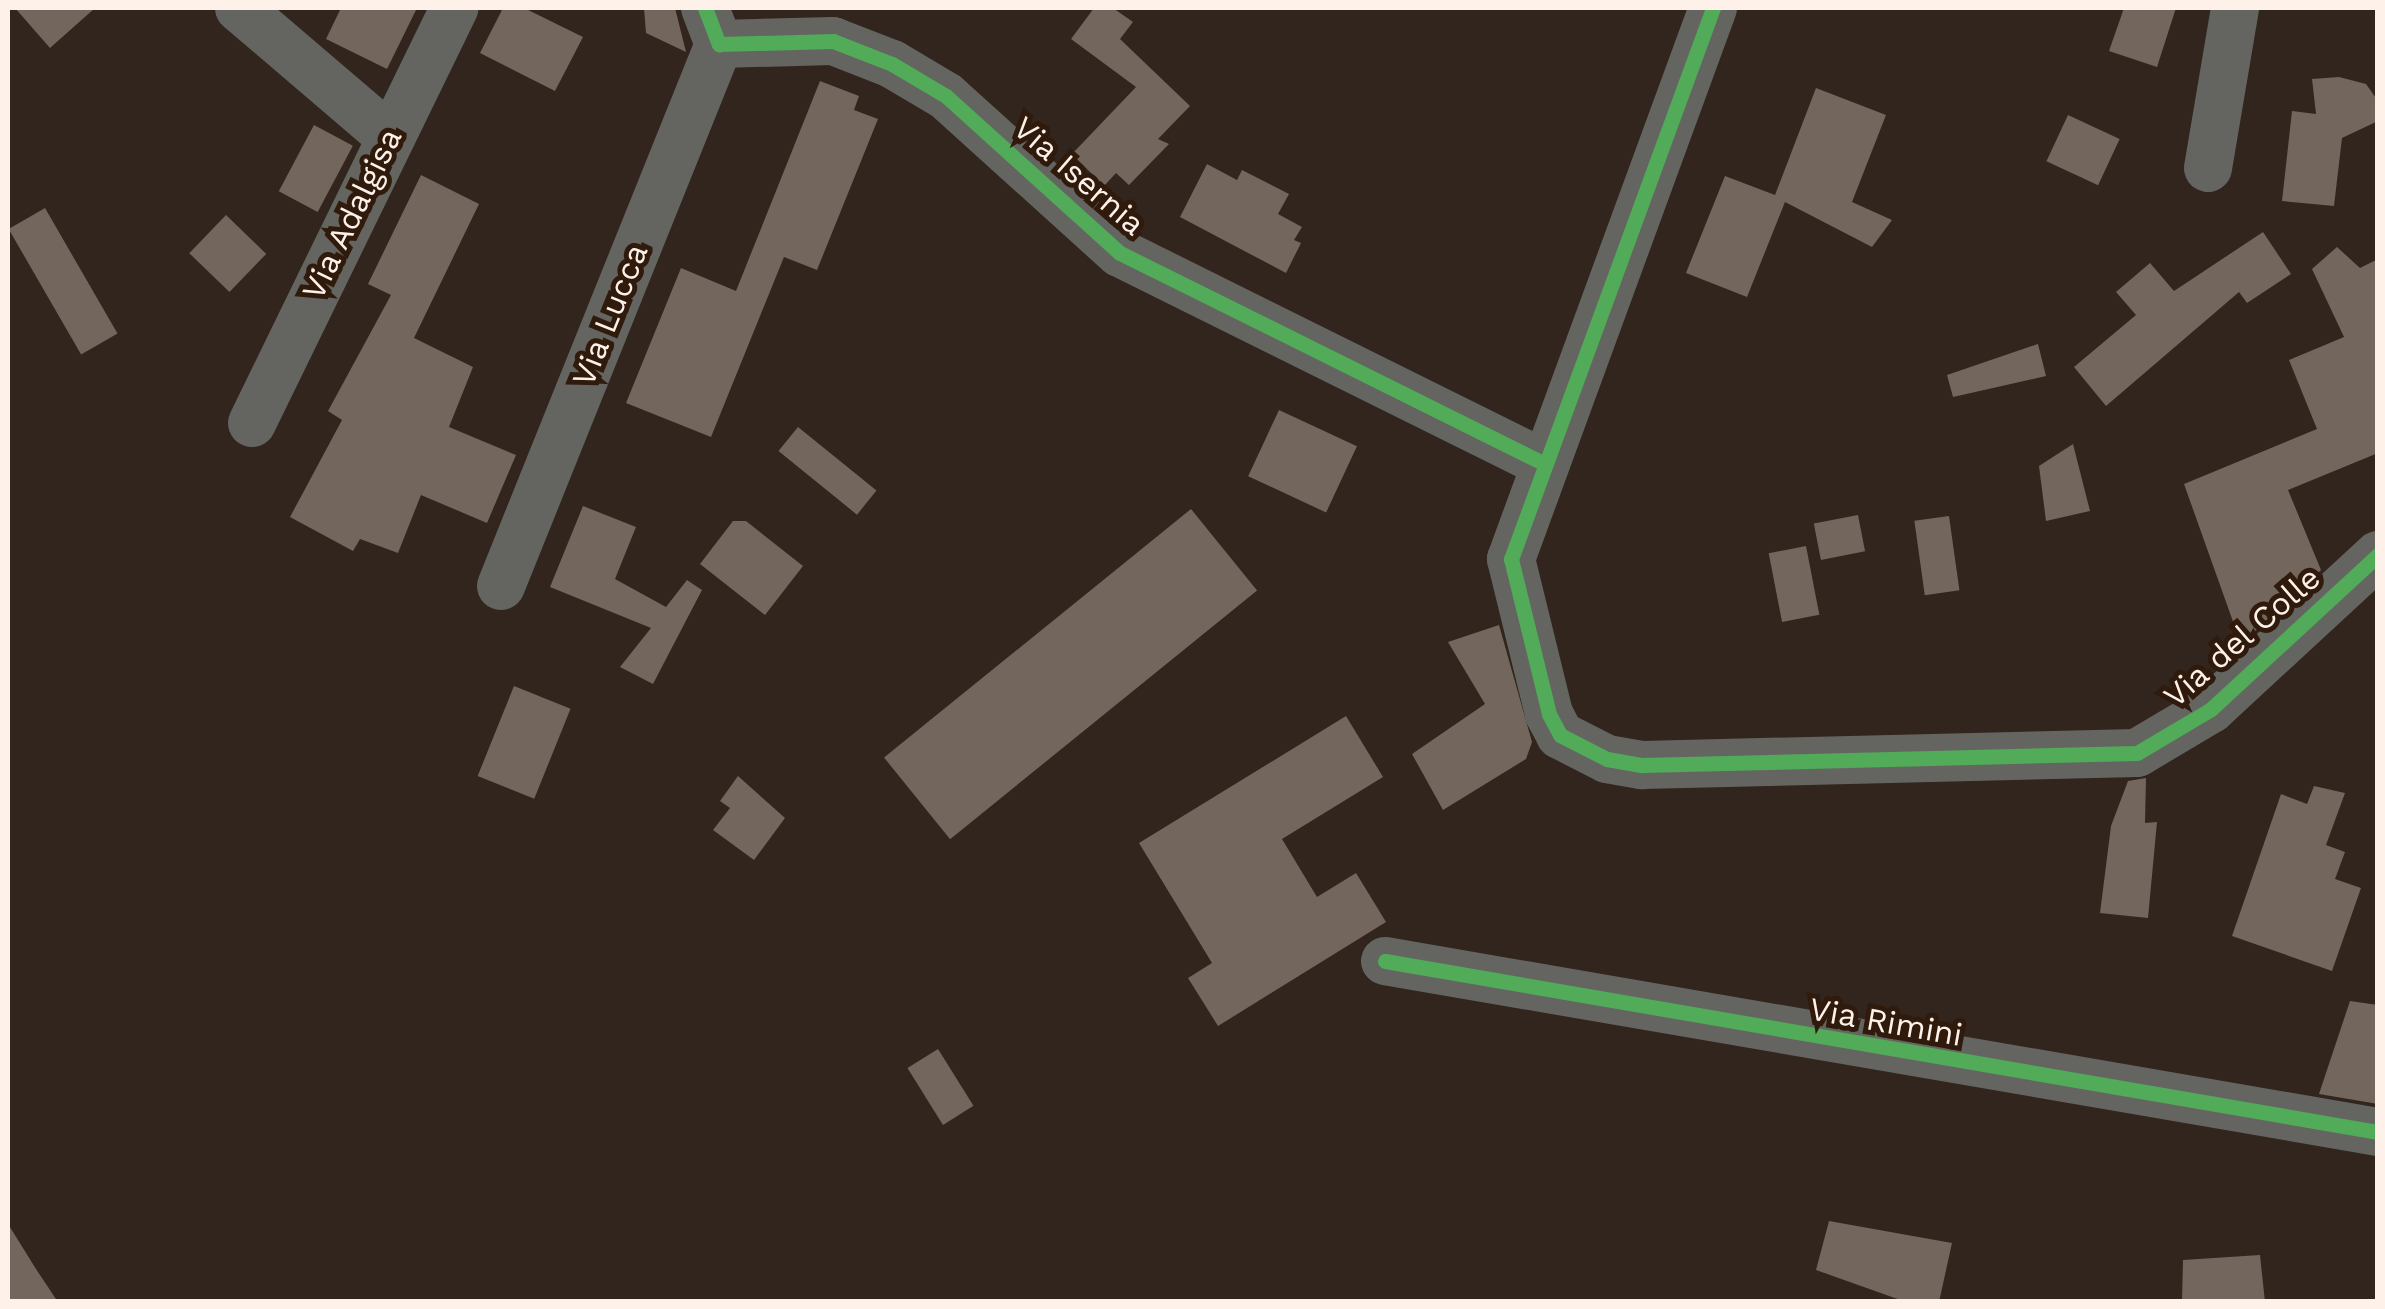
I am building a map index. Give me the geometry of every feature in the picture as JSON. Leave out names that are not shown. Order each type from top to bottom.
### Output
[{"type":"street","points":[[240,8],[389,136]]},
{"type":"street","name":"Via Adalgisa","points":[[252,422],[454,8]]},
{"type":"street","points":[[1543,463],[1678,116],[1713,8]]},
{"type":"street","points":[[2208,168],[2235,8]]},
{"type":"street","name":"Via Isernia","points":[[712,26],[833,41],[892,64],[946,96],[1120,253],[1543,463]]},
{"type":"street","name":"Via Lucca","points":[[501,586],[712,26]]},
{"type":"street","name":"Via del Colle","points":[[1543,463],[1511,559],[1533,658],[1560,735],[1607,760],[1642,764],[2136,753],[2211,709],[2378,555]]},
{"type":"street","name":"Via Rimini","points":[[1386,961],[2378,1132]]},
{"type":"building","points":[[15,8],[95,8],[50,48]]},
{"type":"building","points":[[341,8],[417,8],[387,69],[326,39]]},
{"type":"building","points":[[503,8],[524,8],[583,37],[555,91],[480,53]]},
{"type":"building","points":[[644,8],[675,8],[686,52],[646,33]]},
{"type":"building","points":[[1094,8],[1113,8],[1133,22],[1120,39],[1190,106],[1158,139],[1169,144],[1129,185],[1116,173],[1104,186],[1072,154],[1136,87],[1071,39]]},
{"type":"building","points":[[2124,8],[2176,8],[2157,67],[2109,51]]},
{"type":"building","points":[[2339,77],[2366,84],[2378,101],[2378,121],[2342,138],[2334,206],[2282,201],[2292,111],[2316,114],[2312,79]]},
{"type":"building","points":[[820,81],[859,96],[854,110],[878,119],[817,270],[784,257],[711,437],[626,403],[681,268],[736,291]]},
{"type":"building","points":[[1816,88],[1886,115],[1852,202],[1892,220],[1872,247],[1785,202],[1747,297],[1686,273],[1725,176],[1775,195]]},
{"type":"building","points":[[2068,115],[2120,139],[2098,185],[2046,161]]},
{"type":"building","points":[[314,125],[353,146],[318,212],[279,191]]},
{"type":"building","points":[[1207,164],[1237,180],[1242,170],[1289,194],[1278,214],[1302,227],[1294,240],[1301,243],[1286,273],[1180,217]]},
{"type":"building","points":[[421,175],[479,204],[414,338],[473,367],[449,427],[516,455],[487,523],[421,495],[398,553],[360,539],[353,551],[290,517],[342,420],[328,411],[391,295],[368,284]]},
{"type":"building","points":[[45,208],[118,334],[81,355],[9,229]]},
{"type":"building","points":[[226,215],[266,254],[229,292],[189,253]]},
{"type":"building","points":[[2263,232],[2291,274],[2247,303],[2239,292],[2106,406],[2074,367],[2136,315],[2116,292],[2150,263],[2174,291]]},
{"type":"building","points":[[2337,247],[2360,268],[2378,259],[2378,453],[2288,490],[2321,570],[2241,644],[2184,484],[2317,429],[2289,360],[2344,337],[2312,269]]},
{"type":"building","points":[[2038,344],[2046,376],[1953,397],[1947,375]]},
{"type":"building","points":[[1279,410],[1357,446],[1326,513],[1248,476]]},
{"type":"building","points":[[798,427],[876,491],[857,515],[778,451]]},
{"type":"building","points":[[2073,444],[2090,511],[2046,521],[2039,466]]},
{"type":"building","points":[[583,506],[636,527],[615,579],[666,607],[687,580],[702,590],[653,684],[620,667],[651,628],[550,587]]},
{"type":"building","points":[[1191,509],[1257,591],[950,839],[884,758]]},
{"type":"building","points":[[1858,515],[1865,551],[1821,560],[1814,524]]},
{"type":"building","points":[[1949,516],[1959,590],[1925,595],[1914,521]]},
{"type":"building","points":[[733,521],[746,521],[803,566],[765,615],[700,564]]},
{"type":"building","points":[[1806,546],[1819,615],[1782,622],[1769,553]]},
{"type":"building","points":[[1499,625],[1532,742],[1526,759],[1443,810],[1412,754],[1485,704],[1448,642]]},
{"type":"building","points":[[514,686],[571,709],[534,799],[478,776]]},
{"type":"building","points":[[1346,716],[1383,777],[1282,839],[1317,897],[1356,873],[1386,922],[1218,1026],[1188,978],[1212,963],[1139,843]]},
{"type":"building","points":[[738,776],[785,818],[754,860],[713,830],[730,808],[720,801]]},
{"type":"building","points":[[2146,778],[2145,823],[2157,822],[2148,918],[2100,913],[2111,826],[2128,781]]},
{"type":"building","points":[[2314,786],[2345,793],[2326,845],[2345,852],[2335,879],[2361,888],[2332,971],[2232,936],[2281,794],[2307,804]]},
{"type":"building","points":[[2350,1001],[2378,1005],[2378,1104],[2319,1094]]},
{"type":"building","points":[[938,1049],[974,1106],[943,1125],[907,1068]]},
{"type":"building","points":[[1829,1221],[1952,1243],[1939,1302],[1906,1302],[1816,1270]]},
{"type":"building","points":[[8,1224],[36,1269],[58,1302],[8,1302]]},
{"type":"building","points":[[2260,1255],[2265,1302],[2182,1302],[2183,1260]]},
{"type":"cycle path","points":[[705,8],[719,44],[833,41],[892,64],[946,96],[1120,253],[1543,463]]},
{"type":"cycle path","points":[[1713,8],[1511,559],[1549,714],[1560,735],[1607,759],[1642,765],[2137,753],[2211,709],[2378,555]]},
{"type":"cycle path","points":[[1385,961],[2378,1132]]}]
